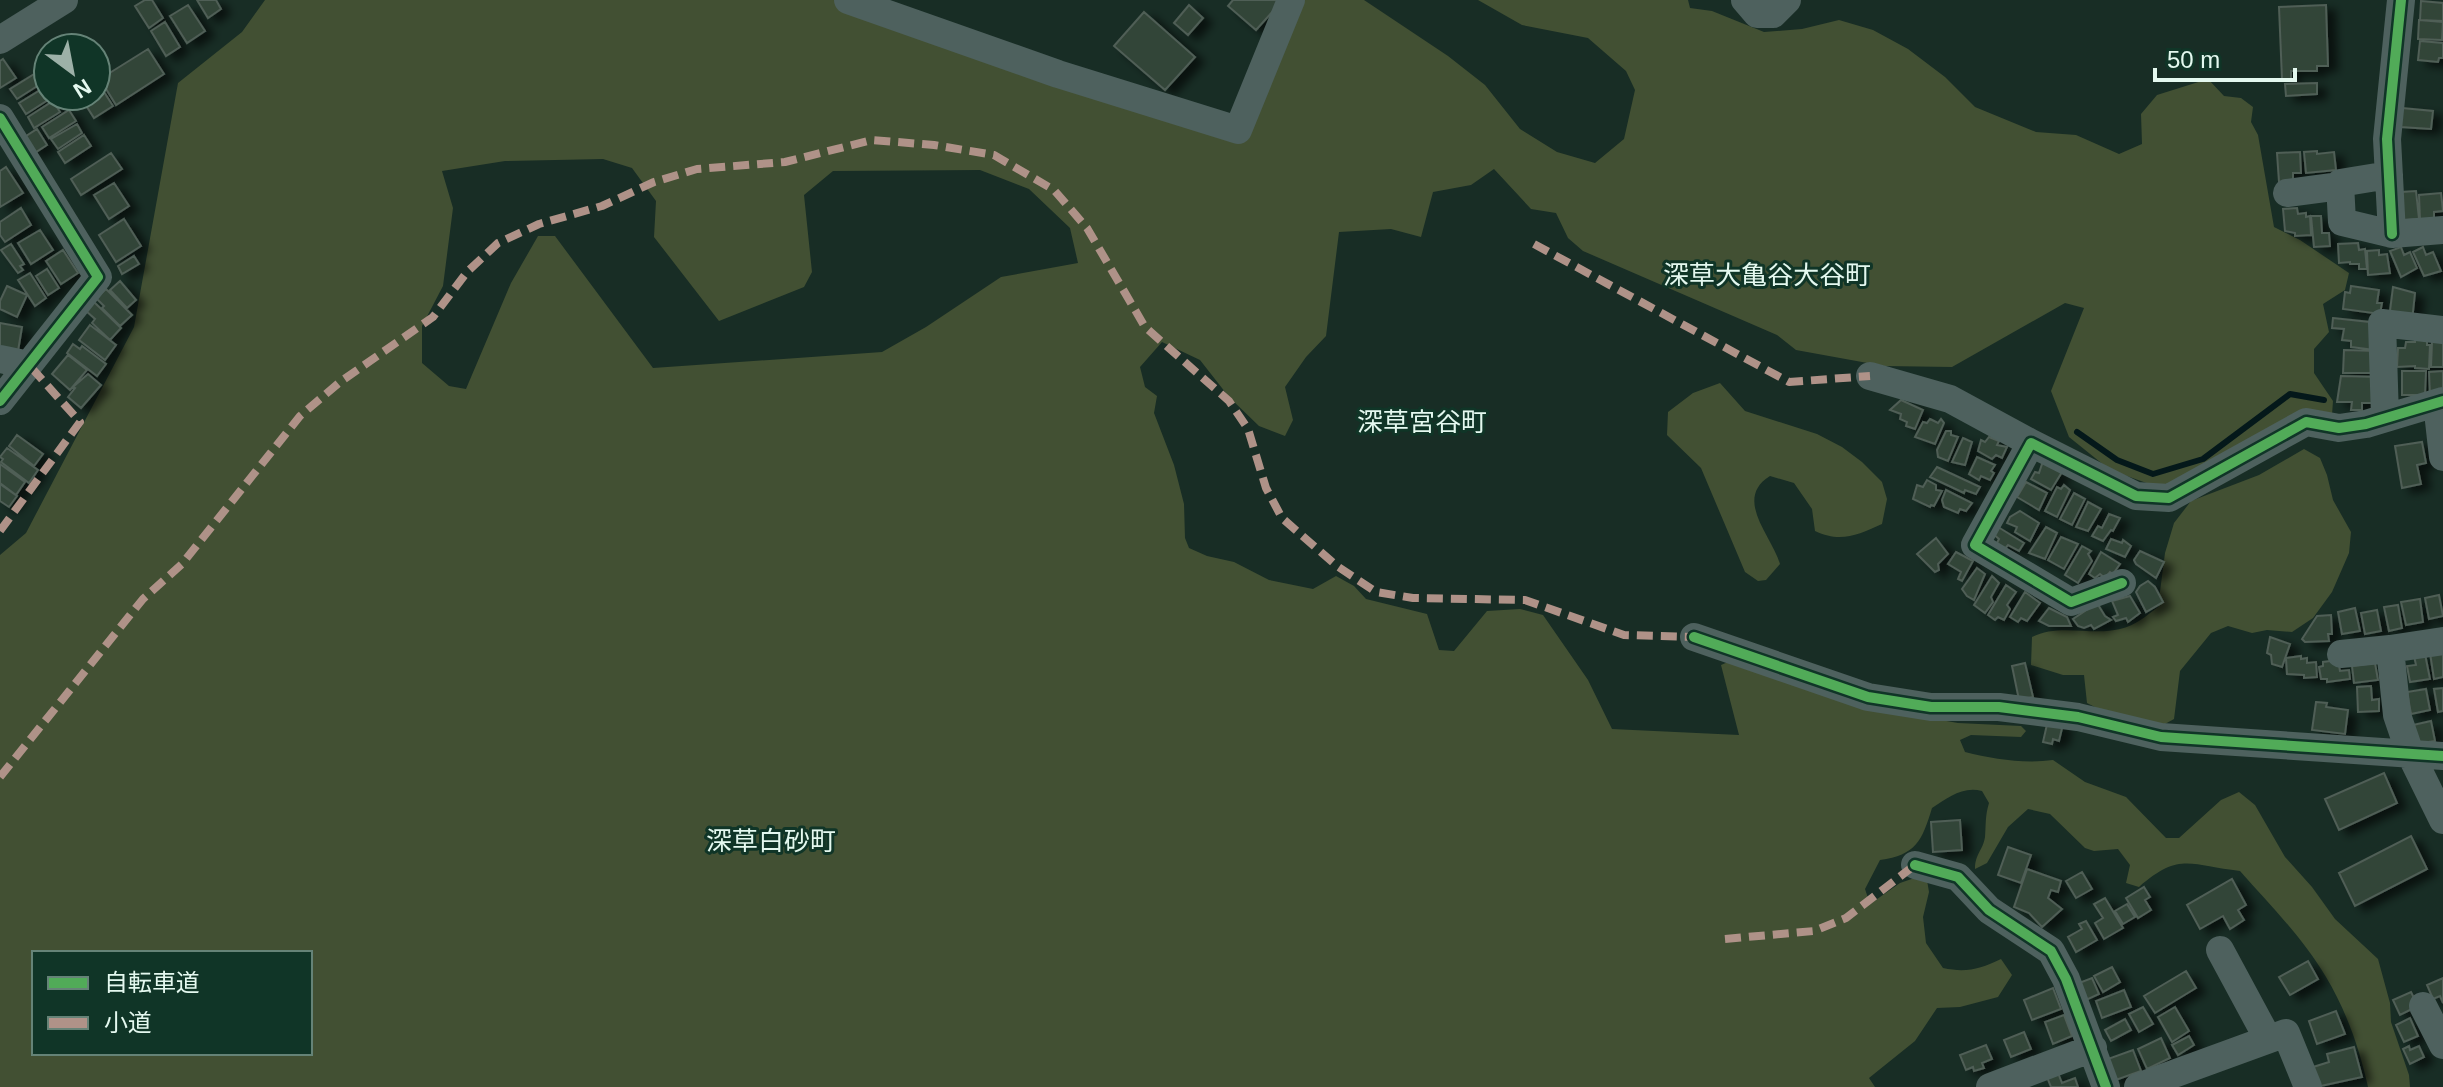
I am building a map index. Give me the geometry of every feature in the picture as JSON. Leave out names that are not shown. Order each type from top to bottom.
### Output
[{"type":"street","points":[[0,40],[64,0]]},
{"type":"street","points":[[848,0],[1058,74],[1238,130],[1291,0]]},
{"type":"street","points":[[1745,0],[1757,14],[1773,14],[1787,0]]},
{"type":"street","points":[[2392,234],[2387,139],[2401,0]]},
{"type":"street","points":[[0,118],[98,277],[0,401]]},
{"type":"street","points":[[2287,193],[2389,175]]},
{"type":"street","points":[[2340,186],[2342,222],[2392,234],[2443,230]]},
{"type":"street","points":[[2375,420],[2382,323],[2443,330]]},
{"type":"street","points":[[0,359],[29,365]]},
{"type":"street","points":[[1870,376],[1950,399],[2136,496],[2169,498],[2306,422],[2339,428],[2439,407],[2443,457]]},
{"type":"street","points":[[2031,443],[1975,545],[2071,602],[2122,583]]},
{"type":"street","points":[[1694,637],[1868,697],[1919,705],[1999,707],[2078,717],[2161,737],[2443,756]]},
{"type":"street","points":[[2341,654],[2443,641]]},
{"type":"street","points":[[2390,649],[2397,715],[2410,753],[2443,820]]},
{"type":"street","points":[[1915,865],[1958,877],[1989,910],[2051,951],[2066,979],[2106,1087]]},
{"type":"street","points":[[2220,950],[2268,1039]]},
{"type":"street","points":[[2423,1006],[2441,1037]]},
{"type":"street","points":[[2138,1087],[2286,1033],[2308,1087]]},
{"type":"street","points":[[1990,1087],[2093,1048]]},
{"type":"green space","points":[[265,0],[837,0],[1243,135],[1301,0],[1364,0],[1448,56],[1485,85],[1520,129],[1557,152],[1595,163],[1624,139],[1635,90],[1626,71],[1588,38],[1522,25],[1478,0],[1688,0],[1690,8],[1712,11],[1764,32],[1802,29],[1839,20],[1873,30],[1908,49],[1945,77],[1975,107],[2036,132],[2076,135],[2119,154],[2142,144],[2141,114],[2157,95],[2208,79],[2224,96],[2241,98],[2253,107],[2251,122],[2258,135],[2274,227],[2300,240],[2349,273],[2345,290],[2323,304],[2329,332],[2314,349],[2314,373],[2333,401],[2332,415],[2185,480],[2155,486],[2110,470],[2069,437],[2051,391],[2084,308],[2065,303],[1952,367],[1884,366],[1796,350],[1777,335],[1583,251],[1568,238],[1556,213],[1531,209],[1494,169],[1471,185],[1433,192],[1421,237],[1391,229],[1339,232],[1326,336],[1306,357],[1285,387],[1293,420],[1285,436],[1259,426],[1229,397],[1200,360],[1162,342],[1140,367],[1145,387],[1157,396],[1154,413],[1174,465],[1184,504],[1185,538],[1189,548],[1234,562],[1269,580],[1313,589],[1336,576],[1354,586],[1366,599],[1427,614],[1439,650],[1454,651],[1487,611],[1520,609],[1543,615],[1588,680],[1612,729],[1739,735],[1721,665],[1742,656],[1906,714],[1958,723],[2021,726],[2026,731],[2021,737],[1971,735],[1960,740],[1965,752],[1976,755],[2020,761],[2053,760],[2085,782],[2126,797],[2166,838],[2179,838],[2221,800],[2239,792],[2255,805],[2285,857],[2335,919],[2378,959],[2390,1003],[2391,1022],[2409,1075],[2410,1087],[2368,1087],[2352,1030],[2326,977],[2297,935],[2240,871],[2197,864],[2176,865],[2139,887],[2126,883],[2130,865],[2118,849],[2094,851],[2085,848],[2050,814],[2028,809],[2008,827],[1987,863],[1975,869],[1985,837],[1989,803],[1982,791],[1968,790],[1932,808],[1921,838],[1910,850],[1880,860],[1865,889],[1870,904],[1900,883],[1926,874],[1929,892],[1923,917],[1926,943],[1943,968],[1973,969],[2001,959],[2012,975],[1998,997],[1960,1007],[1937,1008],[1915,1041],[1869,1078],[1875,1087],[0,1087],[0,555],[26,533],[134,327],[178,83],[242,32]],"holes":[[[603,159],[632,168],[656,201],[654,237],[719,321],[804,287],[812,272],[804,195],[833,171],[980,170],[1029,189],[1070,228],[1078,263],[1001,277],[882,352],[653,368],[555,236],[538,236],[511,283],[466,389],[449,386],[422,363],[422,326],[443,286],[453,208],[442,171],[505,161]]]},
{"type":"green space","points":[[1720,383],[1745,411],[1817,434],[1862,462],[1882,482],[1887,499],[1882,524],[1849,536],[1824,535],[1815,531],[1812,509],[1794,483],[1770,476],[1759,485],[1755,507],[1780,564],[1766,580],[1758,581],[1745,572],[1701,468],[1667,435],[1668,412],[1693,393]]},
{"type":"green space","points":[[2304,449],[2320,458],[2333,500],[2351,532],[2349,553],[2332,592],[2313,618],[2292,632],[2267,630],[2252,633],[2228,626],[2211,633],[2180,671],[2174,719],[2154,730],[2122,721],[2087,703],[2084,675],[2063,675],[2031,665],[2032,637],[2053,631],[2125,628],[2158,607],[2165,553],[2174,523],[2191,501],[2259,475]]},
{"type":"building","points":[[152,0],[163,18],[149,28],[135,6]]},
{"type":"building","points":[[197,0],[216,0],[221,9],[208,18]]},
{"type":"building","points":[[1233,0],[1283,0],[1256,30],[1228,6]]},
{"type":"building","points":[[2421,1],[2443,3],[2443,21],[2420,20]]},
{"type":"building","points":[[188,5],[205,31],[187,43],[170,16]]},
{"type":"building","points":[[1189,5],[1203,18],[1188,35],[1174,23]]},
{"type":"building","points":[[2326,5],[2328,66],[2317,66],[2317,71],[2291,71],[2291,79],[2282,79],[2279,7]]},
{"type":"building","points":[[1144,12],[1195,57],[1165,90],[1114,46]]},
{"type":"building","points":[[2419,20],[2443,22],[2442,40],[2418,39]]},
{"type":"building","points":[[165,22],[180,47],[166,56],[151,31]]},
{"type":"building","points":[[2420,41],[2443,43],[2443,58],[2439,58],[2438,62],[2418,60]]},
{"type":"building","points":[[148,49],[164,74],[116,105],[112,98],[112,72]]},
{"type":"building","points":[[3,59],[16,78],[0,88],[0,61]]},
{"type":"building","points":[[32,75],[32,89],[17,99],[10,89]]},
{"type":"building","points":[[2317,83],[2317,94],[2286,96],[2285,84]]},
{"type":"building","points":[[32,95],[32,110],[26,114],[19,103]]},
{"type":"building","points":[[2402,108],[2433,111],[2431,129],[2400,127]]},
{"type":"building","points":[[36,112],[60,112],[34,128],[28,117]]},
{"type":"building","points":[[66,112],[70,112],[76,121],[49,138],[42,127]]},
{"type":"building","points":[[77,124],[82,133],[58,149],[51,139]]},
{"type":"building","points":[[37,129],[47,145],[33,154],[23,138]]},
{"type":"building","points":[[84,135],[91,146],[65,163],[58,152]]},
{"type":"building","points":[[2317,151],[2317,154],[2334,152],[2336,170],[2306,173],[2304,152]]},
{"type":"building","points":[[2300,152],[2301,173],[2293,173],[2293,181],[2279,182],[2277,153]]},
{"type":"building","points":[[111,153],[122,169],[81,195],[71,179]]},
{"type":"building","points":[[6,167],[23,193],[0,207],[0,171]]},
{"type":"building","points":[[114,183],[129,206],[109,219],[94,195]]},
{"type":"building","points":[[2416,191],[2419,219],[2404,220],[2401,192]]},
{"type":"building","points":[[2441,193],[2443,211],[2434,212],[2434,219],[2420,220],[2419,195]]},
{"type":"building","points":[[21,208],[31,225],[5,242],[0,235],[0,222]]},
{"type":"building","points":[[2297,208],[2298,214],[2310,216],[2311,235],[2295,236],[2295,233],[2285,231],[2283,209]]},
{"type":"building","points":[[2311,216],[2321,216],[2322,233],[2329,233],[2330,246],[2314,247]]},
{"type":"building","points":[[124,219],[141,246],[116,262],[99,235]]},
{"type":"building","points":[[40,230],[53,250],[31,264],[18,243]]},
{"type":"building","points":[[2358,243],[2359,250],[2365,249],[2367,269],[2359,269],[2359,264],[2350,262],[2339,263],[2338,244]]},
{"type":"building","points":[[11,244],[24,264],[20,266],[23,270],[18,273],[1,250]]},
{"type":"building","points":[[2401,247],[2404,255],[2410,252],[2417,268],[2401,277],[2390,251]]},
{"type":"building","points":[[2423,247],[2426,255],[2433,252],[2441,271],[2424,276],[2413,252]]},
{"type":"building","points":[[63,250],[78,273],[61,284],[46,261]]},
{"type":"building","points":[[2379,250],[2379,255],[2387,254],[2390,273],[2368,275],[2367,251]]},
{"type":"building","points":[[134,256],[139,264],[122,274],[118,266]]},
{"type":"building","points":[[47,269],[59,288],[48,295],[36,276]]},
{"type":"building","points":[[30,273],[46,298],[35,306],[18,280]]},
{"type":"building","points":[[120,281],[136,300],[127,308],[110,290]]},
{"type":"building","points":[[7,286],[27,295],[17,317],[0,309]]},
{"type":"building","points":[[2351,286],[2379,290],[2377,303],[2382,303],[2380,314],[2343,309],[2345,292],[2350,293]]},
{"type":"building","points":[[2393,287],[2415,293],[2412,321],[2390,311]]},
{"type":"building","points":[[106,289],[132,315],[120,326],[96,298]]},
{"type":"building","points":[[94,302],[121,328],[110,340],[92,323],[95,319],[86,311]]},
{"type":"building","points":[[2333,318],[2379,323],[2375,350],[2351,347],[2351,341],[2342,340],[2344,329],[2332,328]]},
{"type":"building","points":[[0,323],[22,327],[18,351],[0,348]]},
{"type":"building","points":[[90,325],[116,345],[105,360],[79,340]]},
{"type":"building","points":[[2415,339],[2427,339],[2427,345],[2430,345],[2429,369],[2397,367],[2398,348],[2405,348],[2406,342],[2415,342]]},
{"type":"building","points":[[2432,342],[2443,342],[2443,367],[2431,367]]},
{"type":"building","points":[[73,344],[80,349],[82,346],[106,364],[97,376],[67,353]]},
{"type":"building","points":[[2344,350],[2378,351],[2377,373],[2343,373]]},
{"type":"building","points":[[68,355],[87,370],[70,390],[52,374]]},
{"type":"building","points":[[2402,371],[2426,371],[2425,395],[2402,395]]},
{"type":"building","points":[[2443,371],[2443,396],[2430,396],[2429,372]]},
{"type":"building","points":[[88,374],[101,385],[81,408],[68,397],[73,387]]},
{"type":"building","points":[[2341,376],[2382,377],[2381,403],[2362,403],[2362,410],[2351,410],[2352,402],[2337,402]]},
{"type":"building","points":[[1901,400],[1923,410],[1915,429],[1906,426],[1907,422],[1900,419],[1901,414],[1890,410]]},
{"type":"building","points":[[1930,419],[1938,423],[1941,419],[1944,423],[1935,444],[1915,437],[1923,422],[1927,423]]},
{"type":"building","points":[[1946,431],[1958,437],[1948,461],[1938,457],[1937,450]]},
{"type":"building","points":[[17,435],[43,454],[34,466],[9,446]]},
{"type":"building","points":[[1989,437],[1999,441],[1997,445],[2007,447],[2002,458],[1996,455],[1992,459],[1978,451],[1981,440],[1985,442]]},
{"type":"building","points":[[1963,438],[1972,442],[1965,465],[1952,462]]},
{"type":"building","points":[[2422,442],[2426,463],[2417,465],[2421,484],[2402,488],[2395,446]]},
{"type":"building","points":[[7,448],[38,470],[29,483],[1,462],[3,459],[0,457]]},
{"type":"building","points":[[1977,457],[1995,465],[1990,480],[1981,476],[1979,480],[1969,474]]},
{"type":"building","points":[[2043,461],[2062,472],[2051,490],[2031,479],[2035,472],[2039,473]]},
{"type":"building","points":[[0,464],[25,482],[16,495],[0,483]]},
{"type":"building","points":[[1937,467],[1980,487],[1976,494],[1965,490],[1964,493],[1930,477]]},
{"type":"building","points":[[1927,480],[1936,485],[1936,490],[1942,491],[1934,506],[1930,507],[1913,499],[1917,485],[1923,487]]},
{"type":"building","points":[[2026,482],[2047,493],[2039,510],[2017,497]]},
{"type":"building","points":[[0,484],[17,496],[9,507],[0,501]]},
{"type":"building","points":[[2064,485],[2070,490],[2057,517],[2045,511],[2057,487],[2061,489]]},
{"type":"building","points":[[1946,490],[1972,503],[1966,511],[1960,509],[1958,513],[1944,507],[1942,500]]},
{"type":"building","points":[[2074,493],[2085,499],[2072,525],[2060,519]]},
{"type":"building","points":[[2088,502],[2101,509],[2088,531],[2076,527]]},
{"type":"building","points":[[2020,511],[2039,523],[2030,541],[2015,532],[2017,527],[2007,523]]},
{"type":"building","points":[[2109,514],[2120,518],[2113,531],[2103,541],[2092,536],[2098,526],[2102,528]]},
{"type":"building","points":[[1998,527],[2024,543],[2019,551],[2008,545],[2003,551],[1996,545],[1999,539],[1992,533]]},
{"type":"building","points":[[2046,527],[2057,533],[2045,559],[2029,553]]},
{"type":"building","points":[[2061,537],[2078,544],[2064,569],[2048,560]]},
{"type":"building","points":[[1936,538],[1948,554],[1935,572],[1917,554]]},
{"type":"building","points":[[2111,539],[2122,543],[2123,540],[2131,546],[2125,557],[2106,549]]},
{"type":"building","points":[[2082,546],[2091,551],[2088,554],[2092,561],[2078,583],[2065,575]]},
{"type":"building","points":[[2140,551],[2164,562],[2156,578],[2136,564],[2134,560]]},
{"type":"building","points":[[1956,552],[1973,561],[1962,581],[1958,579],[1961,572],[1948,564]]},
{"type":"building","points":[[2101,552],[2120,564],[2113,574],[2110,572],[2105,578],[2100,574],[2095,578],[2089,574]]},
{"type":"building","points":[[1977,568],[1985,574],[1974,600],[1962,589]]},
{"type":"building","points":[[1992,576],[1999,583],[1991,597],[1993,602],[1985,613],[1974,605]]},
{"type":"building","points":[[2148,581],[2163,602],[2146,612],[2136,592]]},
{"type":"building","points":[[2006,585],[2016,592],[2007,605],[2010,609],[2004,620],[1998,617],[1995,620],[1988,615]]},
{"type":"building","points":[[2025,592],[2040,603],[2027,621],[2021,618],[2018,622],[2010,617]]},
{"type":"building","points":[[2439,595],[2443,616],[2429,619],[2425,598]]},
{"type":"building","points":[[2130,596],[2140,613],[2128,622],[2126,618],[2116,621],[2113,617],[2118,615],[2112,601]]},
{"type":"building","points":[[2420,599],[2423,622],[2406,625],[2401,602]]},
{"type":"building","points":[[2097,603],[2111,620],[2094,629],[2091,625],[2084,628],[2078,626],[2073,619]]},
{"type":"building","points":[[2398,605],[2402,628],[2389,631],[2384,607]]},
{"type":"building","points":[[2049,608],[2067,617],[2071,626],[2049,626],[2039,621]]},
{"type":"building","points":[[2355,608],[2360,631],[2342,634],[2338,612]]},
{"type":"building","points":[[2377,610],[2381,631],[2365,634],[2361,613]]},
{"type":"building","points":[[2331,615],[2332,634],[2328,634],[2329,641],[2305,642],[2302,639],[2317,616]]},
{"type":"building","points":[[2270,637],[2290,644],[2282,667],[2272,664],[2271,655],[2267,653]]},
{"type":"building","points":[[2443,651],[2443,677],[2434,679],[2430,653]]},
{"type":"building","points":[[2425,654],[2430,679],[2410,682],[2407,666],[2416,665],[2414,656]]},
{"type":"building","points":[[2301,656],[2301,659],[2307,658],[2307,663],[2316,662],[2317,677],[2287,674],[2286,658]]},
{"type":"building","points":[[2338,660],[2340,671],[2349,670],[2350,679],[2327,682],[2327,679],[2321,679],[2319,667],[2323,666],[2323,662]]},
{"type":"building","points":[[2025,663],[2033,697],[2019,700],[2012,666]]},
{"type":"building","points":[[2375,663],[2378,680],[2354,683],[2352,666]]},
{"type":"building","points":[[2371,686],[2372,700],[2379,699],[2379,711],[2358,712],[2357,687]]},
{"type":"building","points":[[2443,688],[2443,711],[2438,712],[2434,689]]},
{"type":"building","points":[[2426,689],[2430,710],[2411,714],[2407,692]]},
{"type":"building","points":[[2316,702],[2327,703],[2326,707],[2348,710],[2345,734],[2312,730]]},
{"type":"building","points":[[2048,720],[2063,724],[2059,741],[2053,739],[2052,744],[2043,742]]},
{"type":"building","points":[[2431,721],[2435,741],[2416,744],[2413,725]]},
{"type":"building","points":[[2384,773],[2397,803],[2339,830],[2325,799]]},
{"type":"building","points":[[1960,820],[1962,850],[1933,852],[1931,822]]},
{"type":"building","points":[[2411,836],[2427,869],[2355,906],[2339,873]]},
{"type":"building","points":[[2008,847],[2031,855],[2021,883],[1998,875]]},
{"type":"building","points":[[2027,869],[2061,881],[2058,892],[2051,890],[2048,898],[2062,909],[2042,927],[2029,913],[2014,907]]},
{"type":"building","points":[[2082,872],[2092,889],[2076,898],[2066,881]]},
{"type":"building","points":[[2232,879],[2246,905],[2238,910],[2244,920],[2230,929],[2223,916],[2200,929],[2187,905]]},
{"type":"building","points":[[2144,887],[2150,897],[2145,900],[2151,910],[2138,918],[2126,898]]},
{"type":"building","points":[[2105,898],[2123,928],[2104,939],[2095,923],[2103,918],[2094,904]]},
{"type":"building","points":[[2127,904],[2135,917],[2123,924],[2115,911]]},
{"type":"building","points":[[2086,921],[2097,940],[2076,952],[2068,937],[2082,929],[2079,924]]},
{"type":"building","points":[[2308,961],[2318,979],[2290,995],[2279,977]]},
{"type":"building","points":[[2112,967],[2120,982],[2103,992],[2094,976]]},
{"type":"building","points":[[2186,971],[2196,988],[2155,1013],[2144,996]]},
{"type":"building","points":[[2092,978],[2099,994],[2086,1000],[2079,983]]},
{"type":"building","points":[[2443,978],[2443,1003],[2440,996],[2433,999],[2427,985]]},
{"type":"building","points":[[2053,988],[2061,1009],[2032,1020],[2024,1000]]},
{"type":"building","points":[[2124,990],[2131,1007],[2102,1018],[2096,1001]]},
{"type":"building","points":[[2411,992],[2418,1006],[2400,1015],[2393,1000]]},
{"type":"building","points":[[2143,1007],[2153,1024],[2139,1032],[2129,1014]]},
{"type":"building","points":[[2175,1007],[2189,1031],[2172,1042],[2158,1017]]},
{"type":"building","points":[[2336,1011],[2345,1034],[2317,1044],[2309,1021]]},
{"type":"building","points":[[2064,1015],[2072,1036],[2053,1044],[2045,1022]]},
{"type":"building","points":[[2410,1018],[2418,1036],[2404,1042],[2396,1025]]},
{"type":"building","points":[[2125,1019],[2131,1030],[2111,1041],[2105,1030]]},
{"type":"building","points":[[2024,1032],[2031,1049],[2011,1057],[2004,1040]]},
{"type":"building","points":[[2189,1036],[2194,1045],[2178,1055],[2172,1045]]},
{"type":"building","points":[[2161,1038],[2170,1058],[2147,1069],[2138,1049]]},
{"type":"building","points":[[1986,1045],[1992,1059],[1982,1063],[1984,1068],[1966,1070],[1960,1055]]},
{"type":"building","points":[[2409,1046],[2410,1050],[2419,1046],[2424,1057],[2410,1064],[2403,1049]]},
{"type":"building","points":[[2354,1047],[2362,1077],[2316,1087],[2310,1068],[2329,1062],[2327,1054]]},
{"type":"building","points":[[2133,1050],[2141,1071],[2113,1081],[2105,1060]]},
{"type":"building","points":[[2058,1073],[2062,1083],[2075,1078],[2078,1087],[2051,1087],[2047,1077]]},
{"type":"waterway","points":[[2077,432],[2117,460],[2153,474],[2203,459],[2290,394],[2324,400]]},
{"type":"marked path","points":[[0,777],[143,599],[182,564],[300,416],[340,382],[433,317],[467,272],[498,243],[539,224],[602,206],[654,182],[697,169],[785,162],[872,140],[934,145],[994,155],[1054,190],[1087,228],[1145,327],[1229,401],[1248,429],[1266,488],[1282,518],[1337,566],[1376,592],[1413,598],[1525,600],[1624,635],[1694,637]]},
{"type":"marked path","points":[[1534,244],[1789,382],[1870,376]]},
{"type":"marked path","points":[[0,531],[80,422],[29,365]]},
{"type":"marked path","points":[[1725,939],[1814,931],[1846,918],[1915,865]]},
{"type":"cycle path","points":[[2392,234],[2387,139],[2401,0]]},
{"type":"cycle path","points":[[0,118],[98,277],[0,401]]},
{"type":"cycle path","points":[[2122,583],[2071,602],[1975,545],[2031,443],[2136,496],[2169,498],[2306,422],[2339,428],[2366,424],[2443,401]]},
{"type":"cycle path","points":[[1694,637],[1868,697],[1931,707],[1999,707],[2078,717],[2161,737],[2443,756]]},
{"type":"cycle path","points":[[1915,865],[1958,877],[1989,910],[2051,951],[2066,979],[2106,1087]]},
{"type":"district","name":"深草大亀谷大谷町","points":[[1767,275]]},
{"type":"district","name":"深草宮谷町","points":[[1422,422]]},
{"type":"district","name":"深草白砂町","points":[[771,841]]}]
